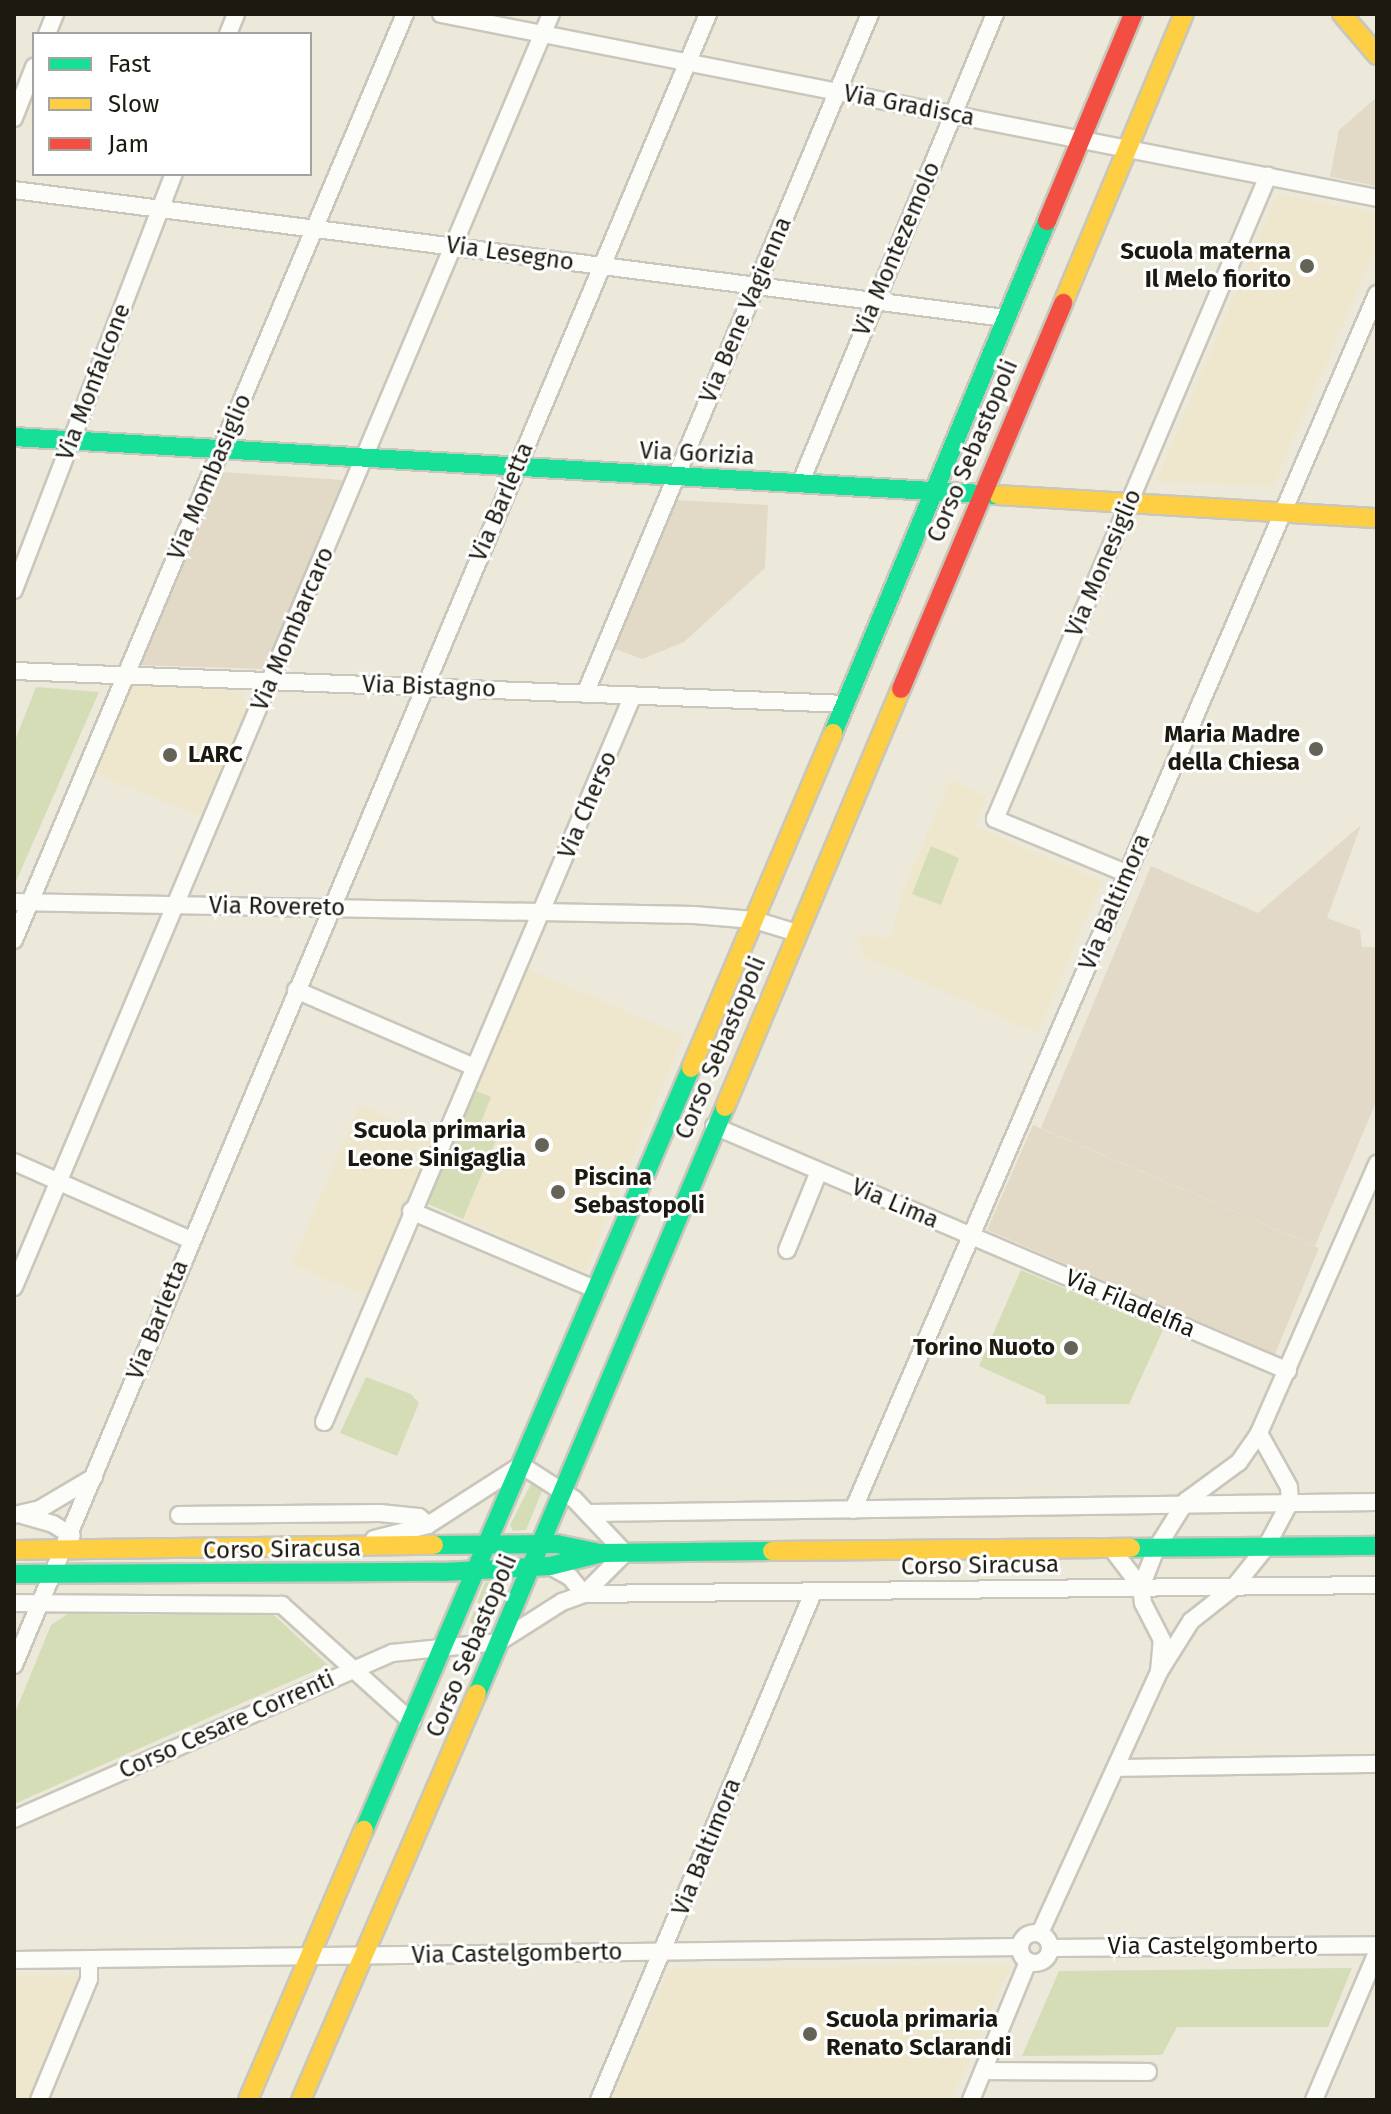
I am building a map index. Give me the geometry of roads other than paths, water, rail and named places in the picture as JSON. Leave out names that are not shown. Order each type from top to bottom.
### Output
[{"type":"main road","name":"Corso Sebastopoli","points":[[248,2100],[754,920],[1133,14]]},
{"type":"main road","name":"Corso Sebastopoli","points":[[301,2100],[499,1642],[541,1567],[542,1544],[563,1491],[794,932],[1184,14]]},
{"type":"main road","points":[[1342,14],[1377,55]]},
{"type":"main road","name":"Via Gorizia","points":[[14,437],[1377,518]]},
{"type":"main road","name":"Corso Siracusa","points":[[14,1550],[69,1542],[362,1547],[542,1544],[603,1553],[1377,1546]]},
{"type":"main road","name":"Corso Siracusa","points":[[14,1574],[477,1571],[541,1567],[603,1553]]},
{"type":"street","name":"Via Mombasiglio","points":[[14,940],[22,902],[223,450],[405,14]]},
{"type":"street","name":"Via Gradisca","points":[[441,14],[1377,198]]},
{"type":"street","name":"Via Mombarcaro","points":[[14,1287],[551,14]]},
{"type":"street","name":"Via Barletta","points":[[16,1653],[69,1542],[191,1240],[708,14]]},
{"type":"street","name":"Via Bene Vagienna","points":[[585,694],[870,14]]},
{"type":"street","name":"Via Montezemolo","points":[[800,484],[995,14]]},
{"type":"street","points":[[14,118],[32,72]]},
{"type":"street","name":"Via Monfalcone","points":[[14,590],[173,176]]},
{"type":"street","name":"Via Monesiglio","points":[[1128,874],[995,819],[1268,176]]},
{"type":"street","name":"Via Lesegno","points":[[14,190],[1005,318]]},
{"type":"street","name":"Via Baltimora","points":[[853,1510],[1377,294]]},
{"type":"street","name":"Via Bistagno","points":[[14,671],[845,704]]},
{"type":"street","name":"Via Cherso","points":[[540,912],[633,695]]},
{"type":"street","name":"Via Rovereto","points":[[22,902],[540,912],[754,920],[794,932]]},
{"type":"street","points":[[324,1422],[472,1066],[540,912]]},
{"type":"street","points":[[296,990],[472,1066]]},
{"type":"street","name":"Via Lima","points":[[714,1126],[971,1237]]},
{"type":"street","points":[[14,1162],[191,1240]]},
{"type":"street","points":[[1159,1672],[1162,1640],[1143,1603],[1141,1587],[1156,1549],[1186,1501],[1239,1462],[1259,1433],[1377,1164]]},
{"type":"street","points":[[787,1250],[819,1171]]},
{"type":"street","points":[[411,1211],[597,1290]]},
{"type":"street","name":"Via Filadelfia","points":[[971,1237],[1288,1371]]},
{"type":"street","points":[[1040,1933],[1159,1672],[1191,1621],[1234,1587],[1266,1547],[1290,1502],[1289,1487],[1259,1433]]},
{"type":"street","points":[[521,1465],[563,1491],[589,1513],[625,1553]]},
{"type":"street","name":"Corso Siracusa","points":[[362,1547],[380,1536],[428,1525],[521,1465]]},
{"type":"street","name":"Corso Siracusa","points":[[18,1515],[94,1477]]},
{"type":"street","points":[[589,1513],[1186,1501],[1377,1502]]},
{"type":"street","name":"Corso Siracusa","points":[[179,1515],[380,1513],[419,1517],[428,1525]]},
{"type":"street","name":"Corso Siracusa","points":[[18,1515],[53,1524],[69,1542]]},
{"type":"street","points":[[1112,1549],[1141,1587]]},
{"type":"street","name":"Corso Siracusa","points":[[584,1594],[625,1553]]},
{"type":"street","points":[[541,1567],[570,1577],[584,1594]]},
{"type":"street","name":"Corso Siracusa","points":[[445,1646],[499,1642],[562,1602],[584,1594],[1377,1585]]},
{"type":"street","name":"Via Baltimora","points":[[599,2100],[664,1953],[813,1593]]},
{"type":"street","points":[[14,1603],[282,1605],[412,1722]]},
{"type":"street","name":"Corso Cesare Correnti","points":[[14,1819],[392,1653],[445,1646]]},
{"type":"street","points":[[1116,1768],[1377,1764]]},
{"type":"street","points":[[1024,1954],[1041,1962],[1050,1948],[1040,1933]]},
{"type":"street","points":[[971,2100],[1024,1954],[1026,1936],[1040,1933]]},
{"type":"street","name":"Via Castelgomberto","points":[[1050,1948],[1377,1945]]},
{"type":"street","points":[[1314,2100],[1377,1952]]},
{"type":"street","name":"Via Castelgomberto","points":[[14,1960],[664,1953],[1024,1954]]},
{"type":"street","points":[[39,2100],[89,1979],[89,1960]]},
{"type":"street","points":[[984,2071],[1148,2072]]},
{"type":"place","name":"Scuola materna Il Melo fiorito","points":[[1307,266]]},
{"type":"place","name":"Maria Madre della Chiesa","points":[[1316,749]]},
{"type":"place","name":"LARC","points":[[170,755]]},
{"type":"place","name":"Scuola primaria Leone Sinigaglia","points":[[542,1145]]},
{"type":"place","name":"Piscina Sebastopoli","points":[[558,1192]]},
{"type":"place","name":"Torino Nuoto","points":[[1071,1348]]},
{"type":"place","name":"Scuola primaria Renato Sclarandi","points":[[810,2034]]}]
